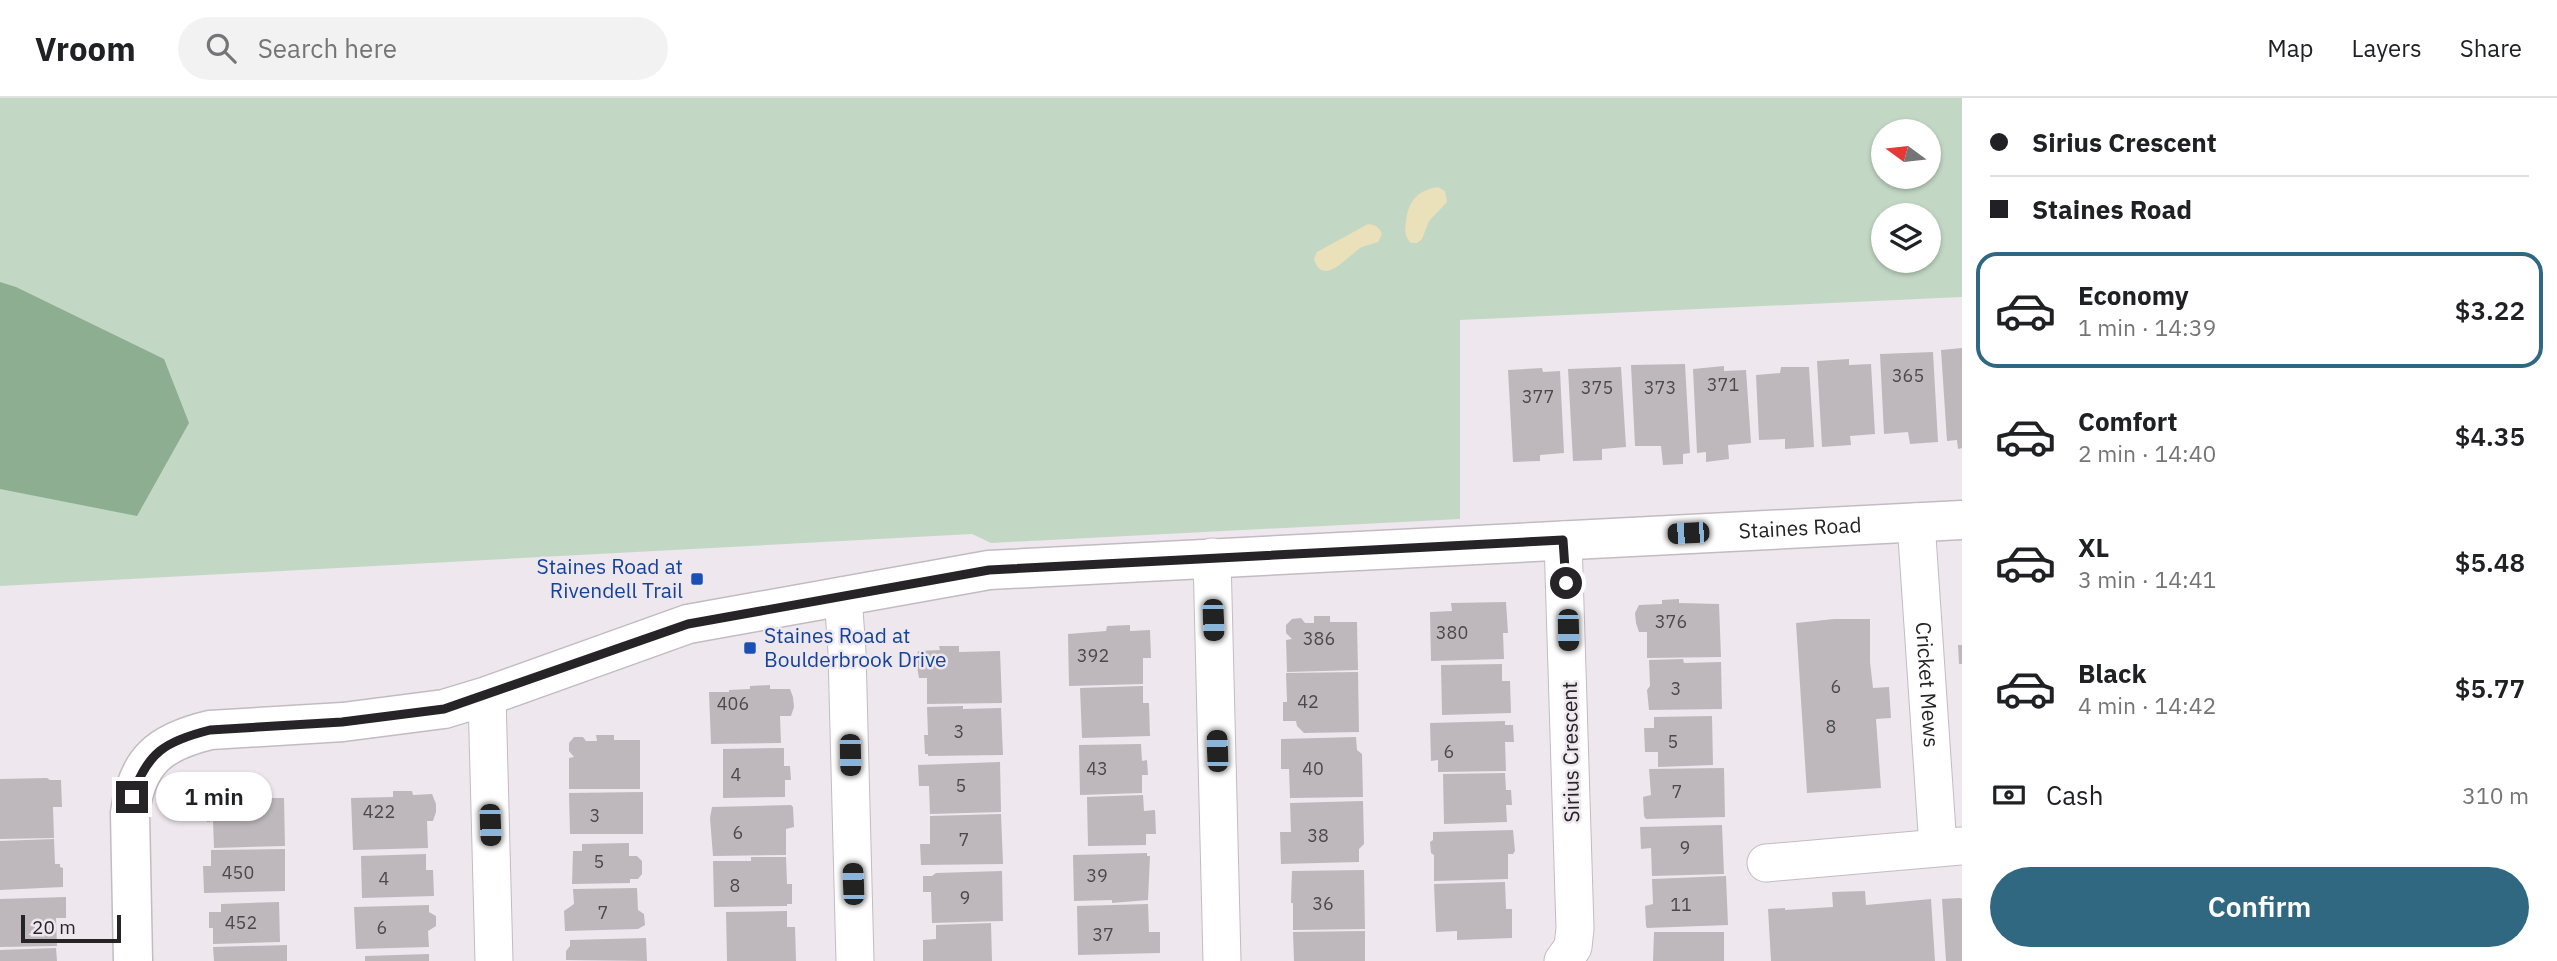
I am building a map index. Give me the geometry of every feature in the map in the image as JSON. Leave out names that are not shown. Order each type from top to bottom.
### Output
[{"type":"street","name":"Staines Road","points":[[133,961],[132,797],[140,774],[159,750],[179,739],[210,730],[355,720],[444,709],[688,624],[989,570],[1962,520]]},
{"type":"street","name":"Cricket Mews","points":[[1766,863],[1950,847],[1916,522]]},
{"type":"street","name":"Sirius Crescent","points":[[1563,540],[1576,928],[1573,947],[1563,961]]},
{"type":"street","points":[[1212,557],[1222,961]]},
{"type":"street","points":[[843,596],[847,652],[855,961]]},
{"type":"street","points":[[487,696],[494,961]]},
{"type":"green space","points":[[0,98],[1962,98],[1962,297],[1460,320],[1460,519],[991,543],[972,534],[0,586]]},
{"type":"green space","points":[[0,282],[16,287],[164,359],[189,423],[137,516],[0,489]]},
{"type":"sand","points":[[1438,187],[1445,191],[1447,202],[1429,221],[1422,239],[1411,243],[1405,231],[1411,203],[1424,191]]},
{"type":"sand","points":[[1368,224],[1377,227],[1381,232],[1378,242],[1362,247],[1330,270],[1323,271],[1318,267],[1314,259],[1317,252]]},
{"type":"building","points":[[1962,348],[1962,448],[1958,449],[1957,440],[1947,441],[1941,350]]},
{"type":"building","points":[[1933,352],[1938,442],[1910,444],[1908,432],[1884,434],[1880,354]]},
{"type":"building","points":[[1849,359],[1849,365],[1871,364],[1875,434],[1850,436],[1851,445],[1822,447],[1817,361]]},
{"type":"building","points":[[1685,364],[1690,453],[1683,454],[1683,464],[1663,465],[1661,446],[1635,446],[1631,365]]},
{"type":"building","points":[[1724,366],[1724,371],[1746,370],[1751,443],[1728,445],[1729,459],[1706,462],[1706,452],[1697,453],[1693,369]]},
{"type":"building","points":[[1621,367],[1626,447],[1602,449],[1602,460],[1573,461],[1568,369]]},
{"type":"building","points":[[1781,367],[1809,367],[1814,447],[1785,449],[1785,439],[1759,440],[1756,375],[1780,373]]},
{"type":"building","points":[[1542,368],[1543,372],[1560,371],[1564,453],[1540,455],[1540,461],[1513,462],[1508,370]]},
{"type":"building","points":[[1679,599],[1679,603],[1719,604],[1721,657],[1647,658],[1647,632],[1639,632],[1636,623],[1635,613],[1639,605],[1662,604],[1662,600]]},
{"type":"building","points":[[1506,602],[1508,633],[1503,633],[1504,659],[1431,661],[1430,612],[1452,611],[1451,603]]},
{"type":"building","points":[[1314,616],[1330,616],[1330,622],[1357,622],[1358,670],[1287,672],[1286,640],[1292,639],[1286,633],[1286,625],[1292,619],[1301,618],[1305,623],[1314,623]]},
{"type":"building","points":[[1870,619],[1873,688],[1889,687],[1891,718],[1876,719],[1881,788],[1807,793],[1796,623]]},
{"type":"building","points":[[1130,625],[1130,631],[1150,630],[1151,658],[1143,658],[1143,684],[1069,686],[1068,634],[1106,631],[1107,626]]},
{"type":"building","points":[[1958,645],[1962,645],[1962,664],[1959,664]]},
{"type":"building","points":[[939,646],[959,646],[959,652],[1000,651],[1002,703],[927,704],[927,678],[919,678],[916,660],[918,651],[940,650]]},
{"type":"building","points":[[1683,659],[1684,663],[1721,662],[1722,709],[1649,710],[1649,660]]},
{"type":"building","points":[[1502,664],[1502,681],[1510,681],[1511,713],[1442,715],[1441,665]]},
{"type":"building","points":[[1358,672],[1359,732],[1304,733],[1296,721],[1283,721],[1283,702],[1287,702],[1286,673]]},
{"type":"building","points":[[770,685],[770,689],[790,689],[793,697],[791,716],[780,716],[781,743],[711,744],[709,692],[729,692],[750,689],[750,686]]},
{"type":"building","points":[[1143,686],[1143,703],[1149,703],[1150,736],[1082,738],[1080,688]]},
{"type":"building","points":[[963,706],[963,709],[1001,708],[1003,755],[925,754],[924,735],[928,735],[927,707]]},
{"type":"building","points":[[1712,716],[1713,765],[1658,767],[1658,752],[1645,752],[1644,728],[1654,728],[1654,717]]},
{"type":"building","points":[[1505,721],[1505,725],[1513,725],[1514,742],[1505,742],[1506,771],[1438,772],[1438,760],[1431,761],[1430,723]]},
{"type":"building","points":[[596,735],[614,735],[614,740],[640,740],[640,789],[569,789],[569,758],[574,757],[569,751],[569,743],[574,737],[597,741]]},
{"type":"building","points":[[1356,737],[1357,750],[1362,754],[1363,797],[1290,798],[1289,769],[1281,769],[1281,739]]},
{"type":"building","points":[[1141,744],[1142,761],[1147,760],[1148,775],[1142,775],[1142,793],[1080,795],[1079,745]]},
{"type":"building","points":[[784,748],[784,766],[790,766],[791,780],[785,780],[785,797],[723,798],[723,749]]},
{"type":"building","points":[[1000,762],[1001,812],[930,814],[929,786],[919,786],[918,765]]},
{"type":"building","points":[[1724,768],[1725,817],[1646,819],[1644,816],[1643,797],[1651,795],[1649,769]]},
{"type":"building","points":[[1505,773],[1506,790],[1511,790],[1512,805],[1506,805],[1507,822],[1444,824],[1443,774]]},
{"type":"building","points":[[0,779],[61,780],[62,807],[53,807],[54,838],[0,839]]},
{"type":"building","points":[[263,790],[263,798],[284,798],[285,846],[214,848],[213,821],[207,822],[206,791]]},
{"type":"building","points":[[393,791],[412,791],[413,795],[432,794],[436,812],[433,821],[427,821],[428,848],[353,850],[351,798],[393,797]]},
{"type":"building","points":[[643,792],[643,834],[570,834],[569,793]]},
{"type":"building","points":[[1143,795],[1144,811],[1155,810],[1156,834],[1146,834],[1146,845],[1088,846],[1087,797]]},
{"type":"building","points":[[1363,801],[1364,844],[1359,849],[1359,862],[1281,864],[1280,832],[1291,832],[1290,803]]},
{"type":"building","points":[[791,805],[794,827],[786,829],[786,855],[713,856],[710,818],[712,807]]},
{"type":"building","points":[[1001,814],[1003,864],[921,865],[920,844],[930,844],[930,816]]},
{"type":"building","points":[[1722,825],[1724,874],[1652,876],[1651,848],[1641,849],[1640,827]]},
{"type":"building","points":[[1513,830],[1515,851],[1508,854],[1508,879],[1434,881],[1434,855],[1431,853],[1430,842],[1433,840],[1433,832]]},
{"type":"building","points":[[54,839],[55,864],[60,864],[63,868],[63,887],[0,890],[0,841]]},
{"type":"building","points":[[629,843],[629,856],[637,856],[642,861],[642,874],[638,879],[630,879],[630,883],[572,884],[573,851],[582,851],[582,844]]},
{"type":"building","points":[[285,849],[285,891],[204,893],[203,866],[211,866],[211,850]]},
{"type":"building","points":[[1147,853],[1147,856],[1150,856],[1148,900],[1112,903],[1112,900],[1074,901],[1073,855]]},
{"type":"building","points":[[426,854],[426,870],[433,870],[434,896],[362,898],[361,856]]},
{"type":"building","points":[[751,857],[786,857],[787,884],[792,884],[792,904],[714,907],[713,861],[751,861]]},
{"type":"building","points":[[1364,870],[1365,929],[1293,930],[1292,871]]},
{"type":"building","points":[[1002,871],[1003,921],[932,923],[931,892],[923,892],[923,876],[936,873]]},
{"type":"building","points":[[1726,876],[1728,925],[1647,928],[1645,906],[1653,904],[1652,879]]},
{"type":"building","points":[[1505,882],[1506,909],[1512,909],[1512,938],[1457,940],[1457,931],[1436,932],[1434,884]]},
{"type":"building","points":[[637,888],[638,910],[644,914],[645,925],[638,929],[565,931],[564,911],[574,904],[573,889]]},
{"type":"building","points":[[1865,891],[1866,905],[1931,899],[1935,961],[1771,961],[1768,909],[1833,907],[1832,892]]},
{"type":"building","points":[[66,897],[66,918],[56,918],[57,946],[0,947],[0,899]]},
{"type":"building","points":[[1960,898],[1962,961],[1946,961],[1942,899]]},
{"type":"building","points":[[279,902],[280,942],[213,944],[209,912],[221,912],[221,904]]},
{"type":"building","points":[[1148,904],[1149,932],[1160,932],[1160,953],[1078,955],[1077,906]]},
{"type":"building","points":[[429,905],[429,912],[436,916],[436,926],[428,931],[429,947],[356,949],[354,907]]},
{"type":"building","points":[[787,911],[787,927],[795,927],[796,961],[727,961],[726,912]]},
{"type":"building","points":[[991,923],[992,961],[923,961],[923,940],[936,939],[936,925]]},
{"type":"building","points":[[1365,931],[1365,961],[1294,961],[1293,932]]},
{"type":"building","points":[[1654,932],[1724,932],[1724,961],[1653,961]]},
{"type":"building","points":[[646,938],[647,961],[566,960],[570,940]]},
{"type":"building","points":[[287,945],[287,961],[214,961],[213,947]]},
{"type":"building","points":[[56,948],[57,961],[0,961],[0,950]]},
{"type":"building","points":[[429,954],[429,961],[365,961],[365,956]]},
{"type":"place","name":"Staines Road at Rivendell Trail","points":[[697,579]]},
{"type":"place","name":"Staines Road at Boulderbrook Drive","points":[[750,648]]},
{"type":"route","points":[[132,797],[140,774],[159,750],[194,734],[210,730],[342,722],[444,709],[688,624],[989,570],[1563,540],[1566,583]]}]
